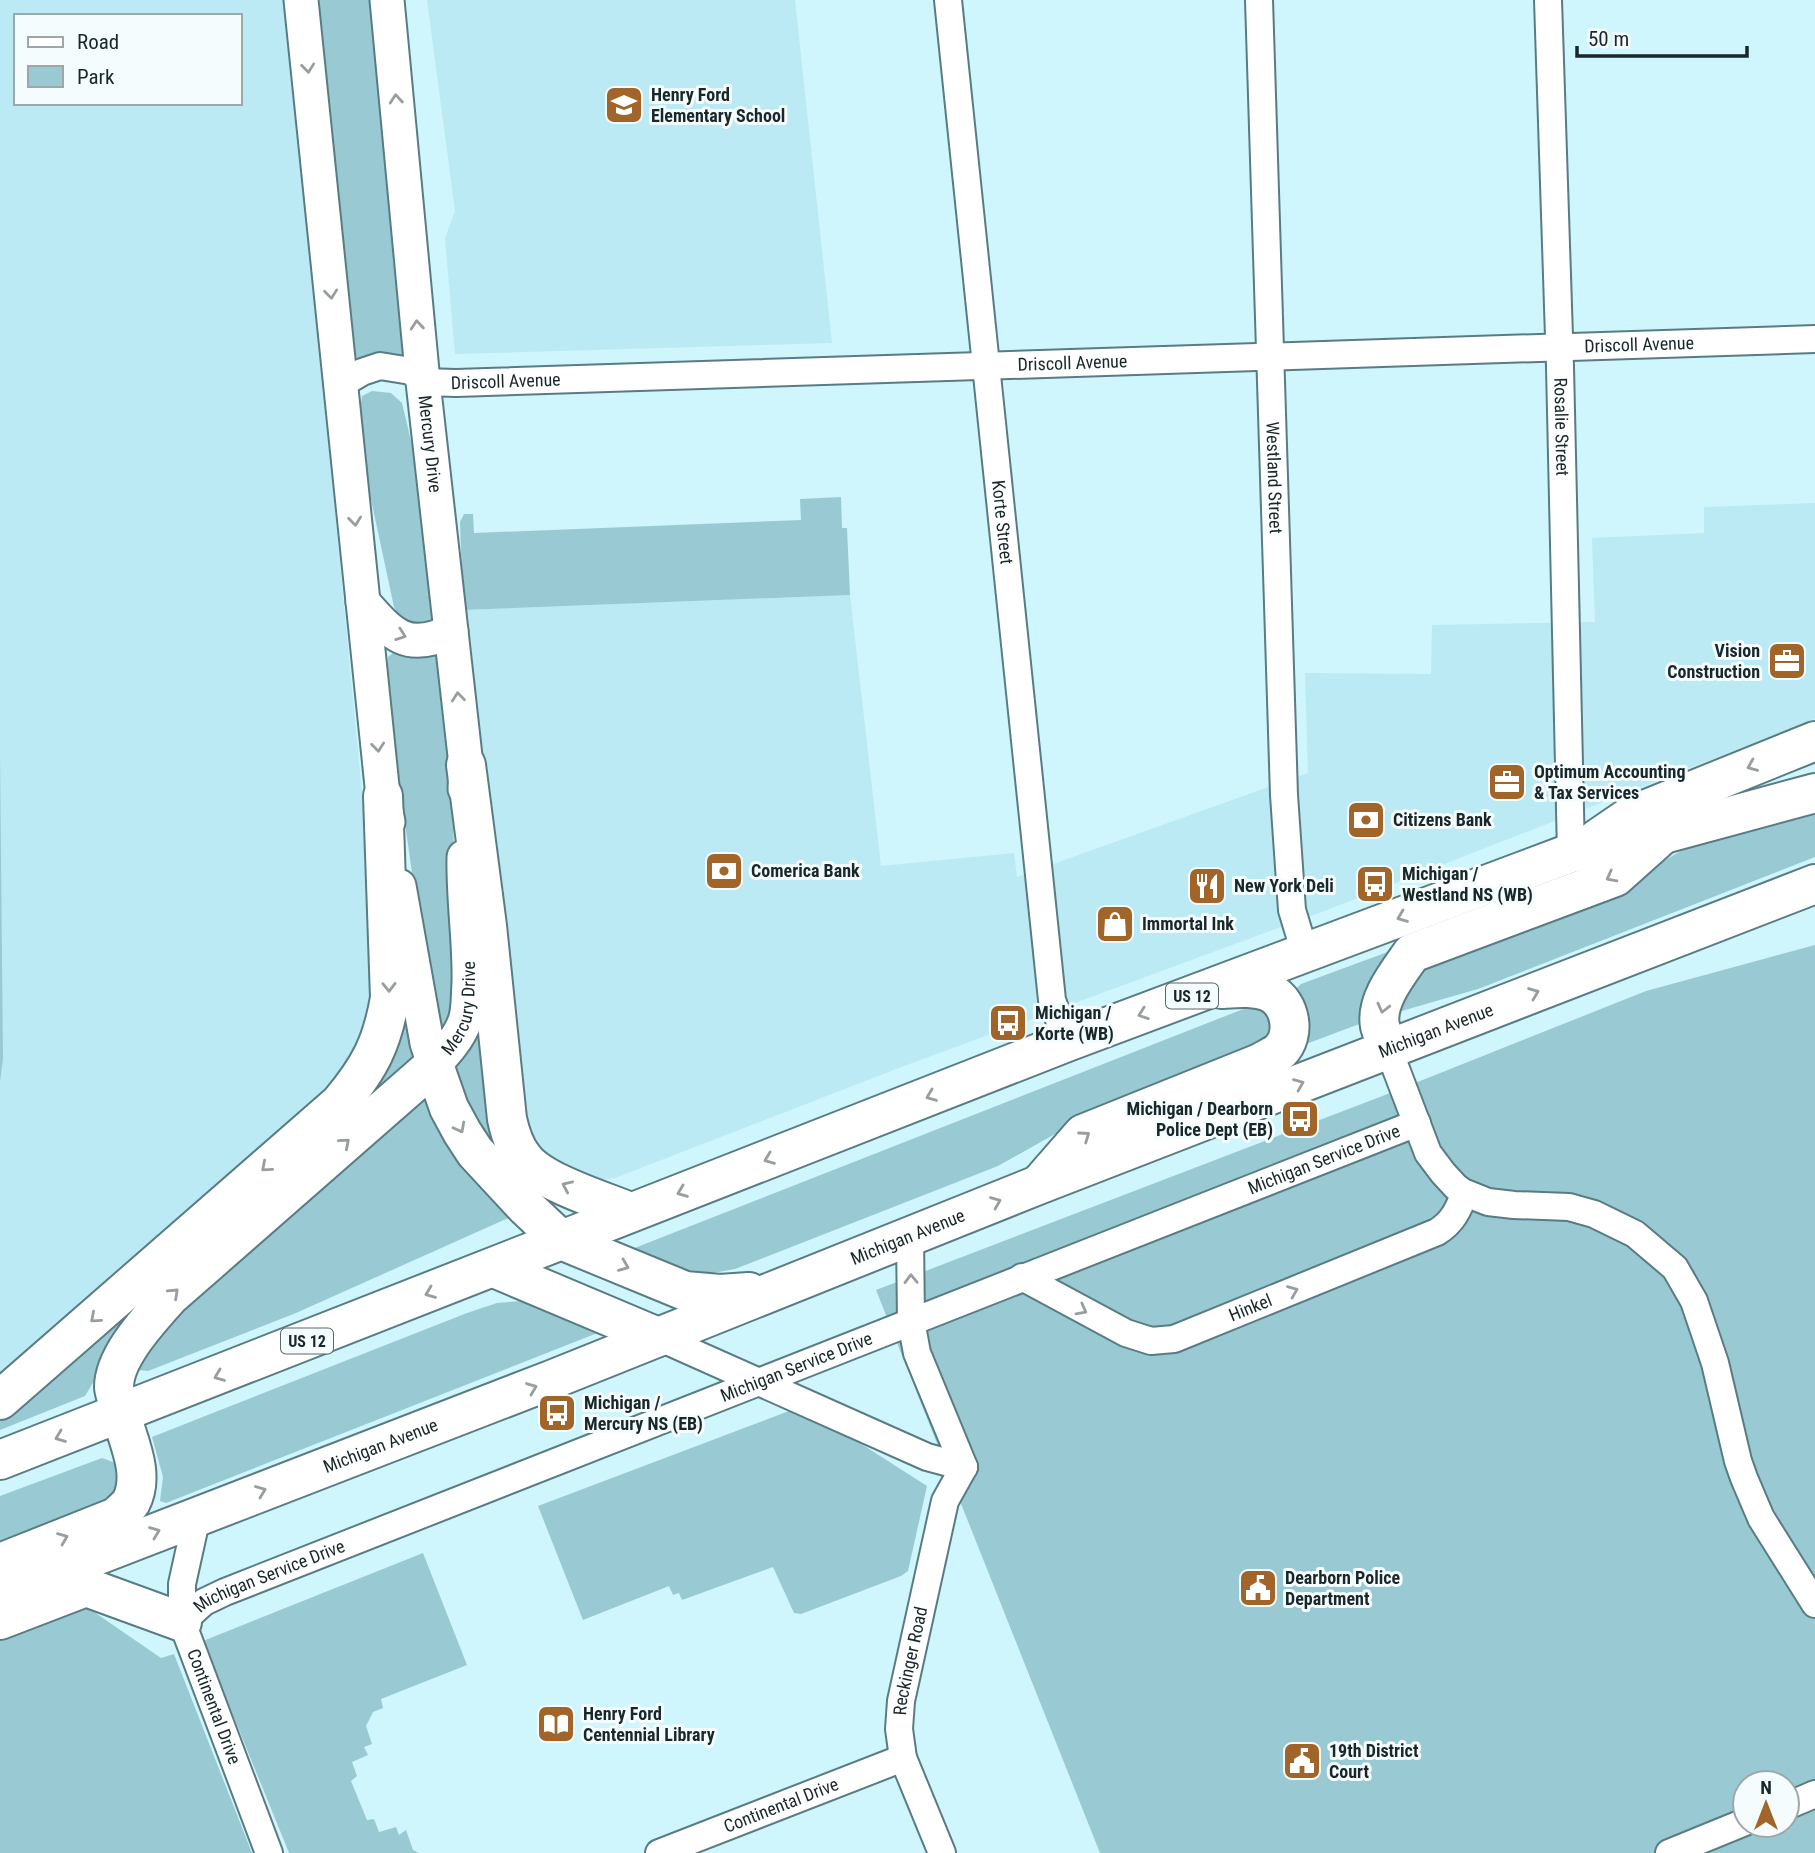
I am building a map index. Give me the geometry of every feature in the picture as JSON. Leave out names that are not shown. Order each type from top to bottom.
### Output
[{"type":"main road","points":[[1576,852],[1632,815],[1815,741]]},
{"type":"main road","points":[[466,765],[511,1136],[516,1148],[533,1169],[630,1212]]},
{"type":"main road","name":"US 12","points":[[0,1460],[1067,1042],[1576,852],[1664,834],[1815,793]]},
{"type":"main road","points":[[0,1400],[340,1103],[365,1072],[385,1023],[390,998],[383,796]]},
{"type":"main road","points":[[1388,1048],[1380,1024],[1382,1003],[1412,953],[1615,877],[1664,834]]},
{"type":"main road","name":"Michigan Avenue","points":[[0,1593],[540,1385],[1038,1185],[1815,884]]},
{"type":"main road","points":[[1609,964],[1815,909]]},
{"type":"main road","points":[[1038,1185],[1083,1133],[1260,1063],[1280,1051],[1288,1038],[1290,1023],[1278,998],[1268,992],[1248,988],[1211,989]]},
{"type":"main road","points":[[0,1563],[116,1517],[130,1504],[136,1471],[114,1387],[119,1365],[141,1328],[169,1297],[434,1065],[449,1108],[475,1152],[561,1240],[685,1291],[720,1294],[775,1290]]},
{"type":"main road","points":[[494,1268],[658,1337]]},
{"type":"main road","points":[[0,1620],[86,1587],[182,1622]]},
{"type":"street","name":"Mercury Drive","points":[[301,0],[383,796],[427,1043],[434,1065],[459,1034],[466,1020],[468,1003],[469,955],[463,890],[466,765],[423,382],[387,0]]},
{"type":"street","name":"Korte Street","points":[[948,0],[1052,1000],[1067,1042]]},
{"type":"street","name":"Westland Street","points":[[1259,0],[1284,795],[1292,910],[1305,953]]},
{"type":"street","name":"Rosalie Street","points":[[1548,0],[1576,852]]},
{"type":"street","name":"Driscoll Avenue","points":[[340,385],[362,372],[380,366],[411,371],[423,382],[469,382],[1815,339]]},
{"type":"street","points":[[363,602],[388,630],[408,640],[436,638],[451,631]]},
{"type":"street","points":[[1388,1048],[1429,1153],[1443,1173],[1461,1190],[1488,1202],[1569,1207],[1594,1214],[1635,1234],[1675,1268],[1694,1301],[1714,1363],[1744,1478],[1761,1518],[1815,1604]]},
{"type":"street","name":"Michigan Service Drive","points":[[182,1622],[204,1602],[225,1592],[1417,1123]]},
{"type":"street","name":"Hinkel","points":[[1022,1277],[1126,1333],[1151,1341],[1174,1339],[1437,1233],[1451,1222],[1457,1212],[1461,1190]]},
{"type":"street","points":[[910,1237],[911,1321],[918,1353],[964,1467]]},
{"type":"street","points":[[658,1337],[927,1457],[964,1467]]},
{"type":"street","name":"Reckinger Road","points":[[942,1853],[903,1758],[899,1729],[901,1701],[945,1501],[964,1467]]},
{"type":"street","name":"Continental Drive","points":[[197,1516],[182,1584],[182,1622],[269,1853]]},
{"type":"street","name":"Continental Drive","points":[[659,1853],[903,1758]]},
{"type":"street","points":[[1669,1853],[1731,1828]]},
{"type":"shaded area","points":[[0,0],[286,0],[380,981],[374,1022],[335,1086],[0,1382]]},
{"type":"shaded area","name":"Henry Ford Elementary School","points":[[427,0],[795,0],[832,343],[455,354],[445,238],[455,211]]},
{"type":"shaded area","points":[[1815,503],[1815,719],[1327,910],[904,1066],[615,1178],[594,1181],[540,1157],[522,1125],[463,610],[850,595],[881,866],[1014,853],[1017,877],[1308,773],[1305,673],[1431,674],[1432,625],[1595,622],[1592,538],[1704,533],[1704,507]]},
{"type":"green space","points":[[319,0],[379,0],[406,364],[359,360],[355,356]]},
{"type":"green space","points":[[372,391],[391,393],[402,403],[408,428],[420,482],[438,614],[426,626],[406,622],[394,607],[369,490],[360,409],[362,396]]},
{"type":"green space","points":[[841,497],[842,528],[847,528],[850,595],[463,610],[460,522],[464,514],[473,514],[474,533],[801,520],[800,499]]},
{"type":"green space","points":[[393,653],[420,658],[437,653],[449,709],[455,875],[452,1028],[435,1035],[386,689],[388,657]]},
{"type":"green space","points":[[0,751],[3,1059],[0,1082]]},
{"type":"green space","points":[[1815,813],[1815,857],[1478,989],[1398,1012],[1421,965],[1651,868],[1688,847]]},
{"type":"green space","points":[[1815,945],[1815,1853],[1100,1853],[876,1290],[1385,1095],[1646,991]]},
{"type":"green space","points":[[1393,950],[1362,1023],[1306,1044],[1307,1009],[1297,988],[1301,984]]},
{"type":"green space","points":[[399,981],[423,1052],[115,1346],[85,1396],[0,1430],[0,1410],[332,1118]]},
{"type":"green space","points":[[1251,1006],[1270,1012],[1274,1040],[1071,1125],[998,1166],[735,1269],[693,1274],[632,1249]]},
{"type":"green space","points":[[475,1015],[497,1108],[560,1197],[545,1203],[506,1174],[445,1063]]},
{"type":"green space","points":[[425,1080],[515,1215],[296,1313],[148,1371],[138,1370],[150,1335]]},
{"type":"green space","points":[[534,1301],[605,1330],[166,1503],[160,1501],[163,1477],[152,1437],[467,1313],[497,1303]]},
{"type":"green space","points":[[802,1406],[927,1486],[908,1571],[801,1614],[794,1613],[773,1567],[682,1600],[679,1593],[673,1595],[669,1586],[583,1620],[538,1506]]},
{"type":"green space","points":[[102,1458],[113,1462],[120,1472],[111,1505],[0,1557],[0,1496]]},
{"type":"green space","points":[[423,1553],[467,1665],[381,1699],[383,1708],[373,1712],[366,1726],[372,1744],[364,1747],[368,1755],[352,1762],[357,1776],[351,1781],[367,1820],[374,1819],[379,1832],[396,1827],[399,1835],[406,1830],[413,1850],[419,1853],[289,1853],[203,1641]]},
{"type":"green space","points":[[81,1603],[161,1658],[174,1654],[252,1853],[0,1853],[0,1634]]},
{"type":"place","name":"Henry Ford Elementary School","points":[[624,105]]},
{"type":"place","name":"Vision Construction","points":[[1787,661]]},
{"type":"place","name":"Optimum Accounting & Tax Services","points":[[1507,782]]},
{"type":"place","name":"Citizens Bank","points":[[1366,820]]},
{"type":"place","name":"Comerica Bank","points":[[724,871]]},
{"type":"place","name":"Michigan / Westland NS (WB)","points":[[1375,884]]},
{"type":"place","name":"New York Deli","points":[[1207,886]]},
{"type":"place","name":"Immortal Ink","points":[[1115,924]]},
{"type":"place","name":"Michigan / Korte (WB)","points":[[1008,1023]]},
{"type":"place","name":"Michigan / Dearborn Police Dept (EB)","points":[[1300,1119]]},
{"type":"place","name":"Michigan / Mercury NS (EB)","points":[[557,1413]]},
{"type":"place","name":"Dearborn Police Department","points":[[1258,1588]]},
{"type":"place","name":"Henry Ford Centennial Library","points":[[556,1724]]},
{"type":"place","name":"19th District Court","points":[[1302,1761]]}]
